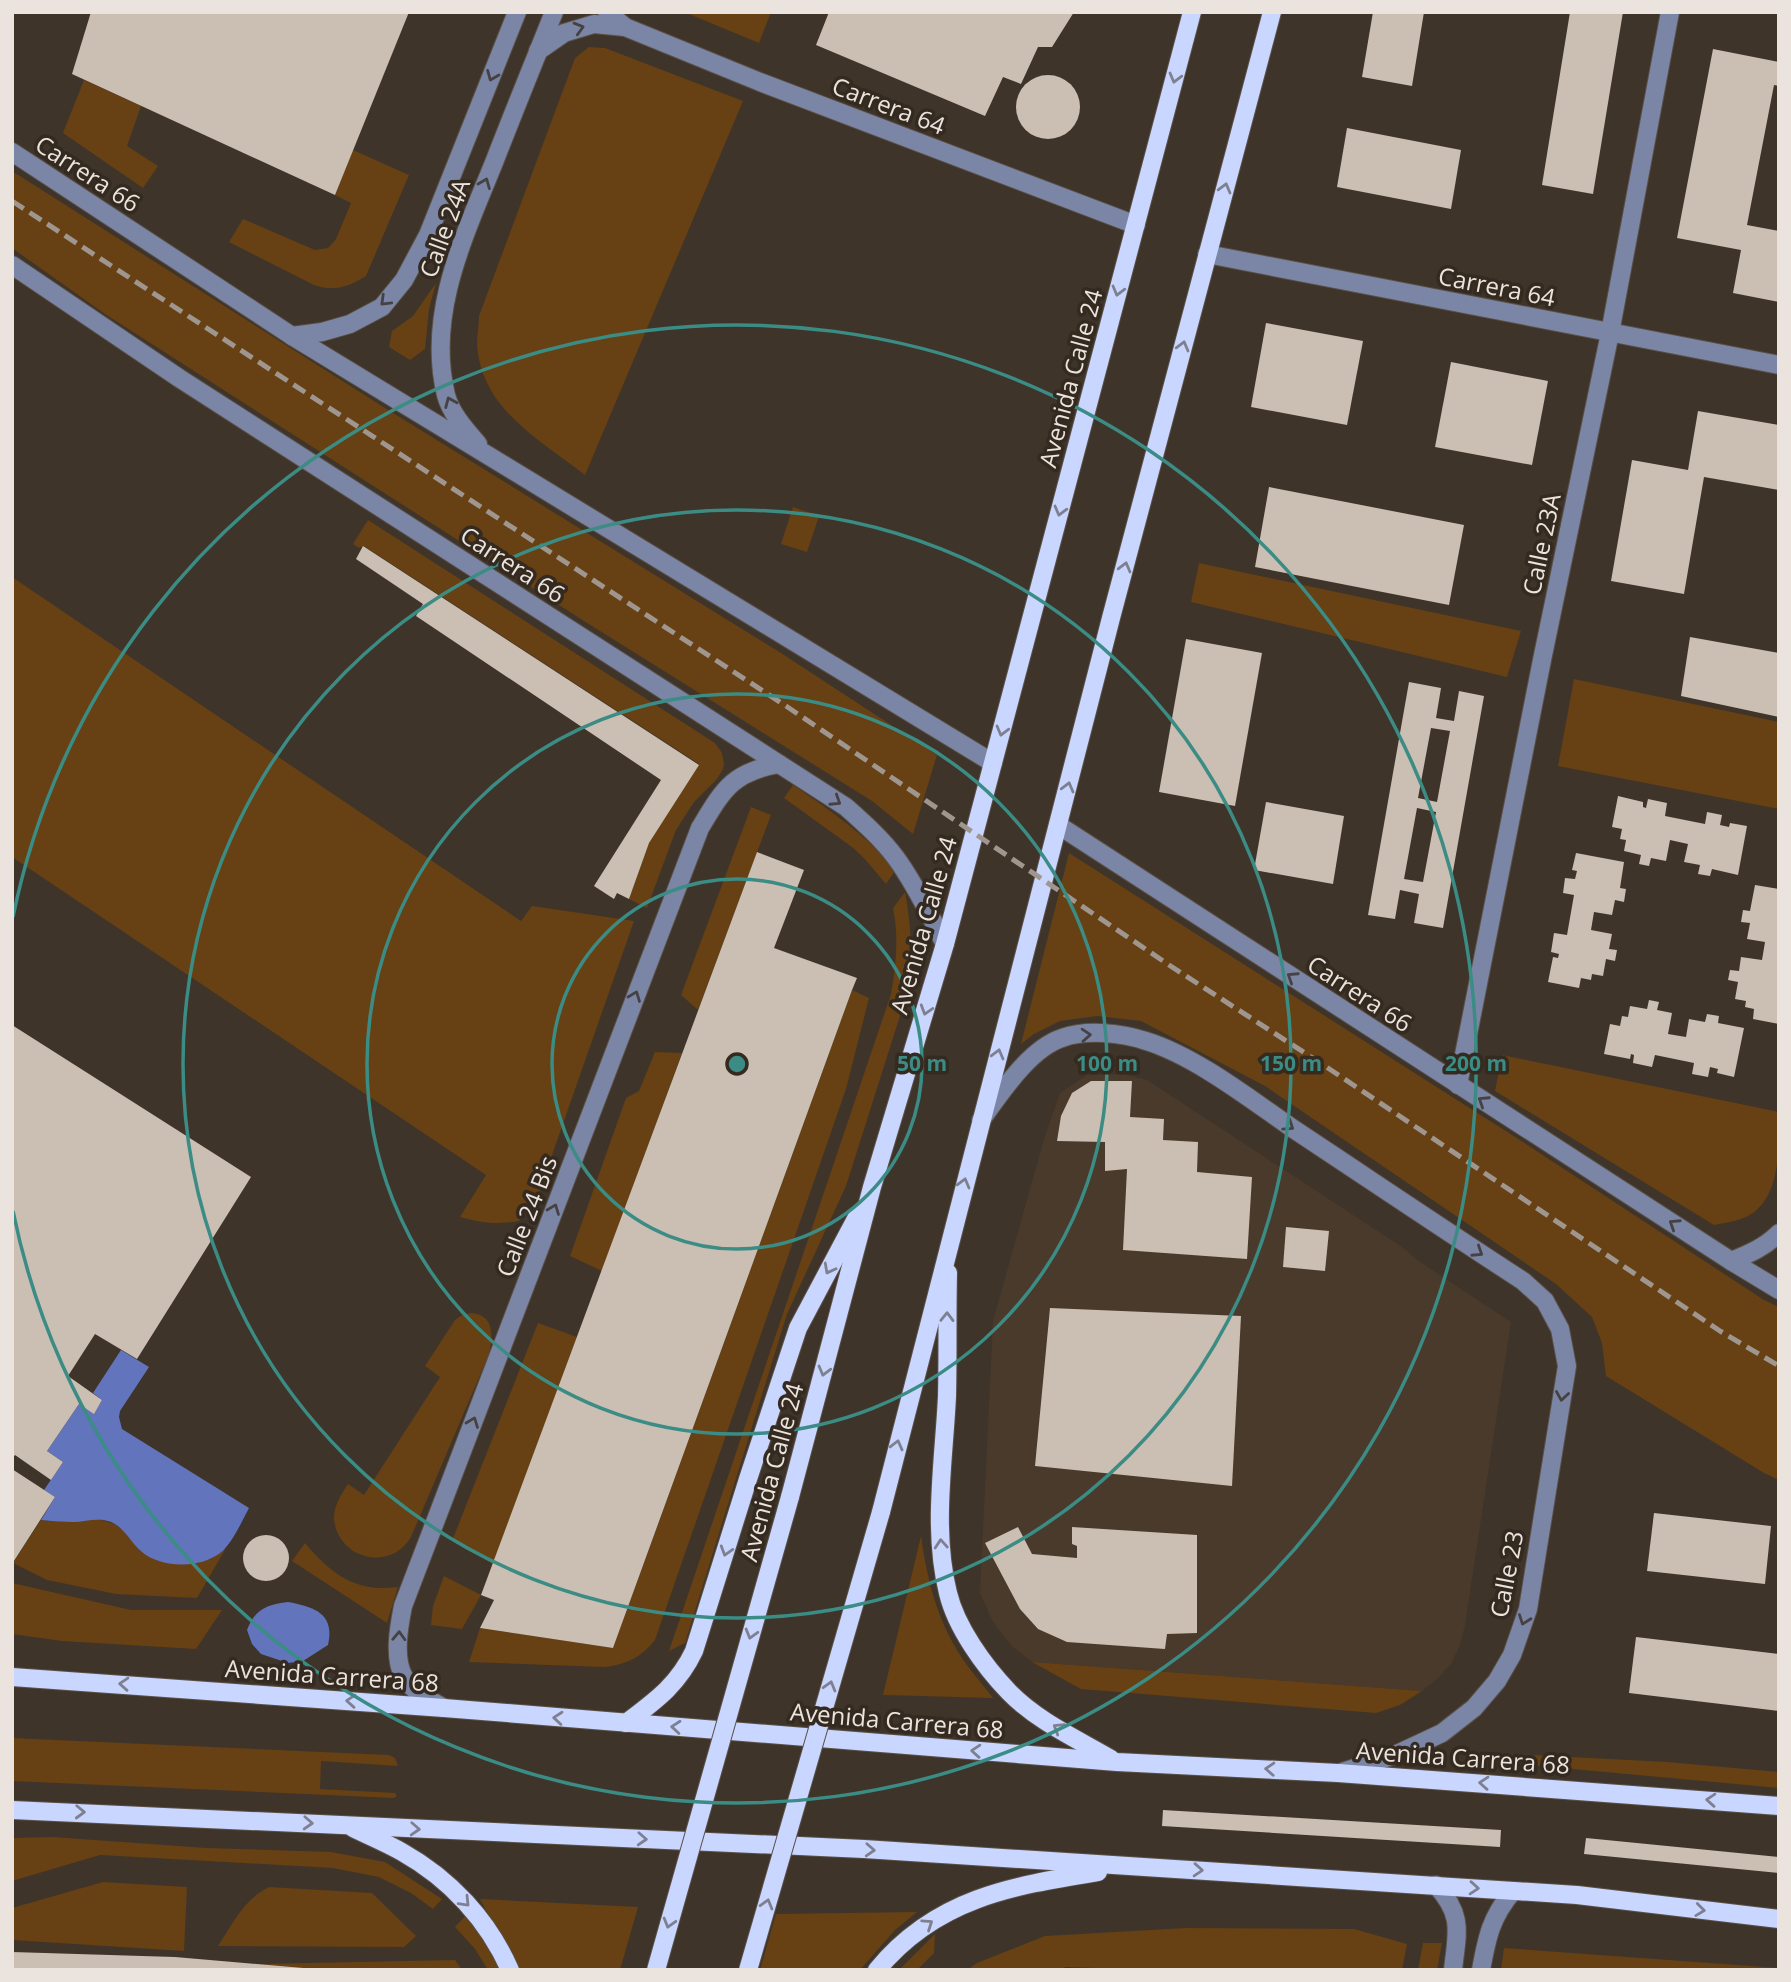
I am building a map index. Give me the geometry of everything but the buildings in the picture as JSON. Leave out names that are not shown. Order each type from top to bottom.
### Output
[{"type":"main road","name":"Avenida Calle 24","points":[[656,1970],[790,1497],[872,1187],[945,944],[1192,12]]},
{"type":"main road","points":[[748,1970],[881,1512],[948,1245],[1272,12]]},
{"type":"main road","points":[[626,1723],[652,1704],[686,1670],[798,1328],[872,1187]]},
{"type":"main road","points":[[948,1245],[947,1395],[940,1533],[948,1595],[964,1630],[984,1662],[1010,1693],[1059,1729],[1117,1762]]},
{"type":"main road","name":"Avenida Carrera 68","points":[[12,1677],[444,1708],[1117,1762],[1338,1773],[1779,1806]]},
{"type":"main road","points":[[12,1810],[864,1849],[1577,1895],[1779,1919]]},
{"type":"main road","points":[[347,1825],[403,1853],[434,1873],[465,1901],[482,1921],[499,1946],[510,1970]]},
{"type":"main road","points":[[877,1970],[911,1936],[944,1914],[972,1900],[1040,1881],[1130,1866]]},
{"type":"street","name":"Calle 24A","points":[[292,336],[322,332],[350,324],[382,307],[404,280],[428,235],[517,12]]},
{"type":"street","name":"Calle 24A","points":[[490,457],[461,425],[447,397],[440,351],[442,318],[446,292],[461,246],[554,12]]},
{"type":"street","name":"Carrera 64","points":[[607,12],[625,27]]},
{"type":"street","name":"Calle 23A","points":[[1458,1085],[1610,333],[1670,12]]},
{"type":"street","name":"Carrera 64","points":[[538,51],[564,33],[594,24],[625,27],[773,87],[1136,225]]},
{"type":"street","name":"Carrera 66","points":[[16,155],[292,336],[993,764]]},
{"type":"street","name":"Carrera 64","points":[[1207,254],[1779,365]]},
{"type":"street","name":"Carrera 66","points":[[12,265],[179,378],[846,807],[875,833],[897,859],[945,944]]},
{"type":"street","name":"Calle 24 Bis","points":[[444,1708],[419,1692],[404,1677],[399,1660],[399,1625],[403,1606],[699,828],[718,797],[743,774],[760,767],[779,764]]},
{"type":"street","name":"Carrera 66","points":[[1058,825],[1779,1290]]},
{"type":"street","name":"Calle 23","points":[[981,1120],[1029,1061],[1044,1047],[1063,1037],[1108,1034],[1146,1041],[1179,1054],[1229,1085],[1523,1281],[1545,1301],[1560,1329],[1567,1366],[1528,1609],[1512,1655],[1497,1681],[1474,1708],[1442,1733],[1395,1755],[1338,1773]]},
{"type":"street","points":[[1731,1261],[1752,1253],[1779,1233]]},
{"type":"street","points":[[1436,1885],[1450,1900],[1456,1916],[1457,1931],[1452,1970]]},
{"type":"street","points":[[1481,1970],[1487,1934],[1493,1919],[1513,1891]]},
{"type":"shaded area","points":[[684,12],[771,12],[759,43]]},
{"type":"shaded area","points":[[589,47],[605,48],[743,101],[585,475],[532,435],[501,405],[489,387],[481,367],[477,344],[479,316],[575,58]]},
{"type":"shaded area","points":[[84,80],[141,106],[127,146],[158,166],[143,188],[63,133]]},
{"type":"shaded area","points":[[353,150],[409,175],[366,276],[341,287],[321,287],[229,242],[243,219],[315,250],[328,248],[336,239],[351,203],[335,195]]},
{"type":"shaded area","points":[[12,171],[385,408],[781,653],[937,755],[913,834],[872,801],[584,621],[105,314],[12,248]]},
{"type":"shaded area","points":[[436,283],[429,309],[425,349],[410,360],[389,347],[392,331],[413,316]]},
{"type":"shaded area","points":[[793,507],[819,516],[807,552],[781,544]]},
{"type":"shaded area","points":[[368,520],[715,743],[722,753],[723,769],[694,802],[676,830],[647,908],[629,899],[649,843],[699,764],[364,546],[359,548],[353,544]]},
{"type":"shaded area","points":[[1199,563],[1521,631],[1507,677],[1191,602]]},
{"type":"shaded area","points":[[12,577],[521,921],[532,906],[634,921],[537,1198],[519,1221],[489,1223],[460,1217],[486,1175],[12,857]]},
{"type":"shaded area","points":[[1574,679],[1779,722],[1779,809],[1558,766]]},
{"type":"shaded area","points":[[793,785],[848,824],[873,846],[895,871],[886,884],[852,847],[784,798]]},
{"type":"shaded area","points":[[751,807],[771,815],[698,1010],[681,995]]},
{"type":"shaded area","points":[[1069,853],[1523,1142],[1764,1300],[1779,1307],[1779,1480],[1606,1376],[1602,1343],[1592,1317],[1556,1284],[1265,1086],[1141,1021],[1097,1016],[1060,1021],[1021,1044]]},
{"type":"shaded area","points":[[905,892],[911,944],[906,997],[846,1186],[787,1314],[685,1643],[669,1651],[891,994],[896,951],[893,908]]},
{"type":"shaded area","points":[[852,990],[869,998],[846,1089],[655,1640],[633,1659],[604,1667],[469,1662],[480,1628],[613,1648]]},
{"type":"shaded area","points":[[655,1052],[682,1053],[602,1271],[570,1256],[626,1098],[639,1091]]},
{"type":"shaded area","points":[[1502,1055],[1779,1112],[1778,1158],[1771,1188],[1754,1212],[1741,1219],[1714,1225],[1495,1091]]},
{"type":"shaded area","points":[[1123,1074],[1147,1080],[1402,1247],[1420,1262],[1511,1322],[1465,1625],[1451,1664],[1422,1691],[1032,1662],[1012,1646],[993,1622],[980,1593],[993,1321],[1044,1139],[1060,1093],[1087,1075]]},
{"type":"shaded area","points":[[471,1313],[485,1318],[488,1322],[491,1334],[489,1354],[411,1537],[402,1548],[392,1554],[368,1557],[357,1553],[347,1546],[335,1525],[334,1514],[339,1498],[348,1484],[364,1495],[440,1377],[425,1366],[455,1320]]},
{"type":"shaded area","points":[[538,1323],[577,1337],[493,1564],[452,1541]]},
{"type":"shaded area","points":[[98,1519],[115,1524],[141,1551],[191,1564],[211,1559],[226,1548],[197,1598],[116,1594],[47,1580],[13,1563],[41,1520],[61,1522]]},
{"type":"shaded area","points":[[921,1536],[929,1580],[949,1636],[993,1698],[883,1695]]},
{"type":"shaded area","points":[[305,1543],[325,1564],[346,1579],[369,1587],[398,1587],[387,1623],[292,1561]]},
{"type":"shaded area","points":[[444,1576],[481,1595],[462,1629],[431,1625],[433,1606]]},
{"type":"shaded area","points":[[12,1583],[131,1610],[222,1610],[196,1649],[62,1641],[12,1634]]},
{"type":"shaded area","points":[[1032,1662],[1422,1691],[1400,1705],[1376,1713],[1081,1689]]},
{"type":"shaded area","points":[[12,1738],[389,1755],[395,1758],[398,1766],[321,1761],[320,1789],[395,1793],[397,1796],[394,1798],[12,1781]]},
{"type":"shaded area","points":[[1477,1752],[1667,1762],[1779,1772],[1779,1788],[1475,1760],[1472,1756]]},
{"type":"shaded area","points":[[53,1837],[206,1848],[331,1852],[385,1862],[442,1899],[433,1909],[411,1893],[379,1877],[333,1868],[100,1855],[12,1881],[12,1838]]},
{"type":"shaded area","points":[[103,1882],[187,1887],[184,1951],[12,1940],[12,1908]]},
{"type":"shaded area","points":[[269,1887],[372,1893],[416,1936],[404,1947],[218,1946],[246,1905]]},
{"type":"shaded area","points":[[480,1899],[638,1907],[620,1970],[517,1970]]},
{"type":"shaded area","points":[[917,1912],[895,1930],[860,1970],[760,1970],[776,1914]]},
{"type":"shaded area","points":[[465,1916],[487,1943],[502,1970],[488,1970],[475,1949],[455,1927]]},
{"type":"shaded area","points":[[1186,1928],[1354,1929],[1407,1944],[1402,1970],[1153,1970],[1066,1967],[1056,1970],[967,1970],[977,1963],[1045,1936]]},
{"type":"shaded area","points":[[935,1934],[934,1953],[917,1970],[899,1970]]},
{"type":"shaded area","points":[[1423,1943],[1442,1943],[1437,1970],[1418,1970]]},
{"type":"shaded area","points":[[1504,1948],[1779,1968],[1779,1970],[1501,1970]]},
{"type":"shaded area","points":[[455,1960],[462,1970],[329,1970],[259,1964]]},
{"type":"water","points":[[121,1350],[149,1367],[120,1411],[122,1429],[249,1508],[227,1546],[210,1559],[198,1563],[174,1564],[151,1558],[111,1522],[41,1520],[55,1497],[44,1490],[63,1462],[47,1451],[79,1404],[94,1413],[102,1400],[93,1393]]},
{"type":"water","points":[[288,1602],[307,1606],[321,1614],[326,1619],[329,1634],[328,1645],[303,1661],[288,1663],[261,1654],[252,1644],[247,1630],[262,1609]]},
{"type":"railway","points":[[12,201],[786,706],[1169,965],[1325,1066],[1720,1331],[1779,1366]]}]
